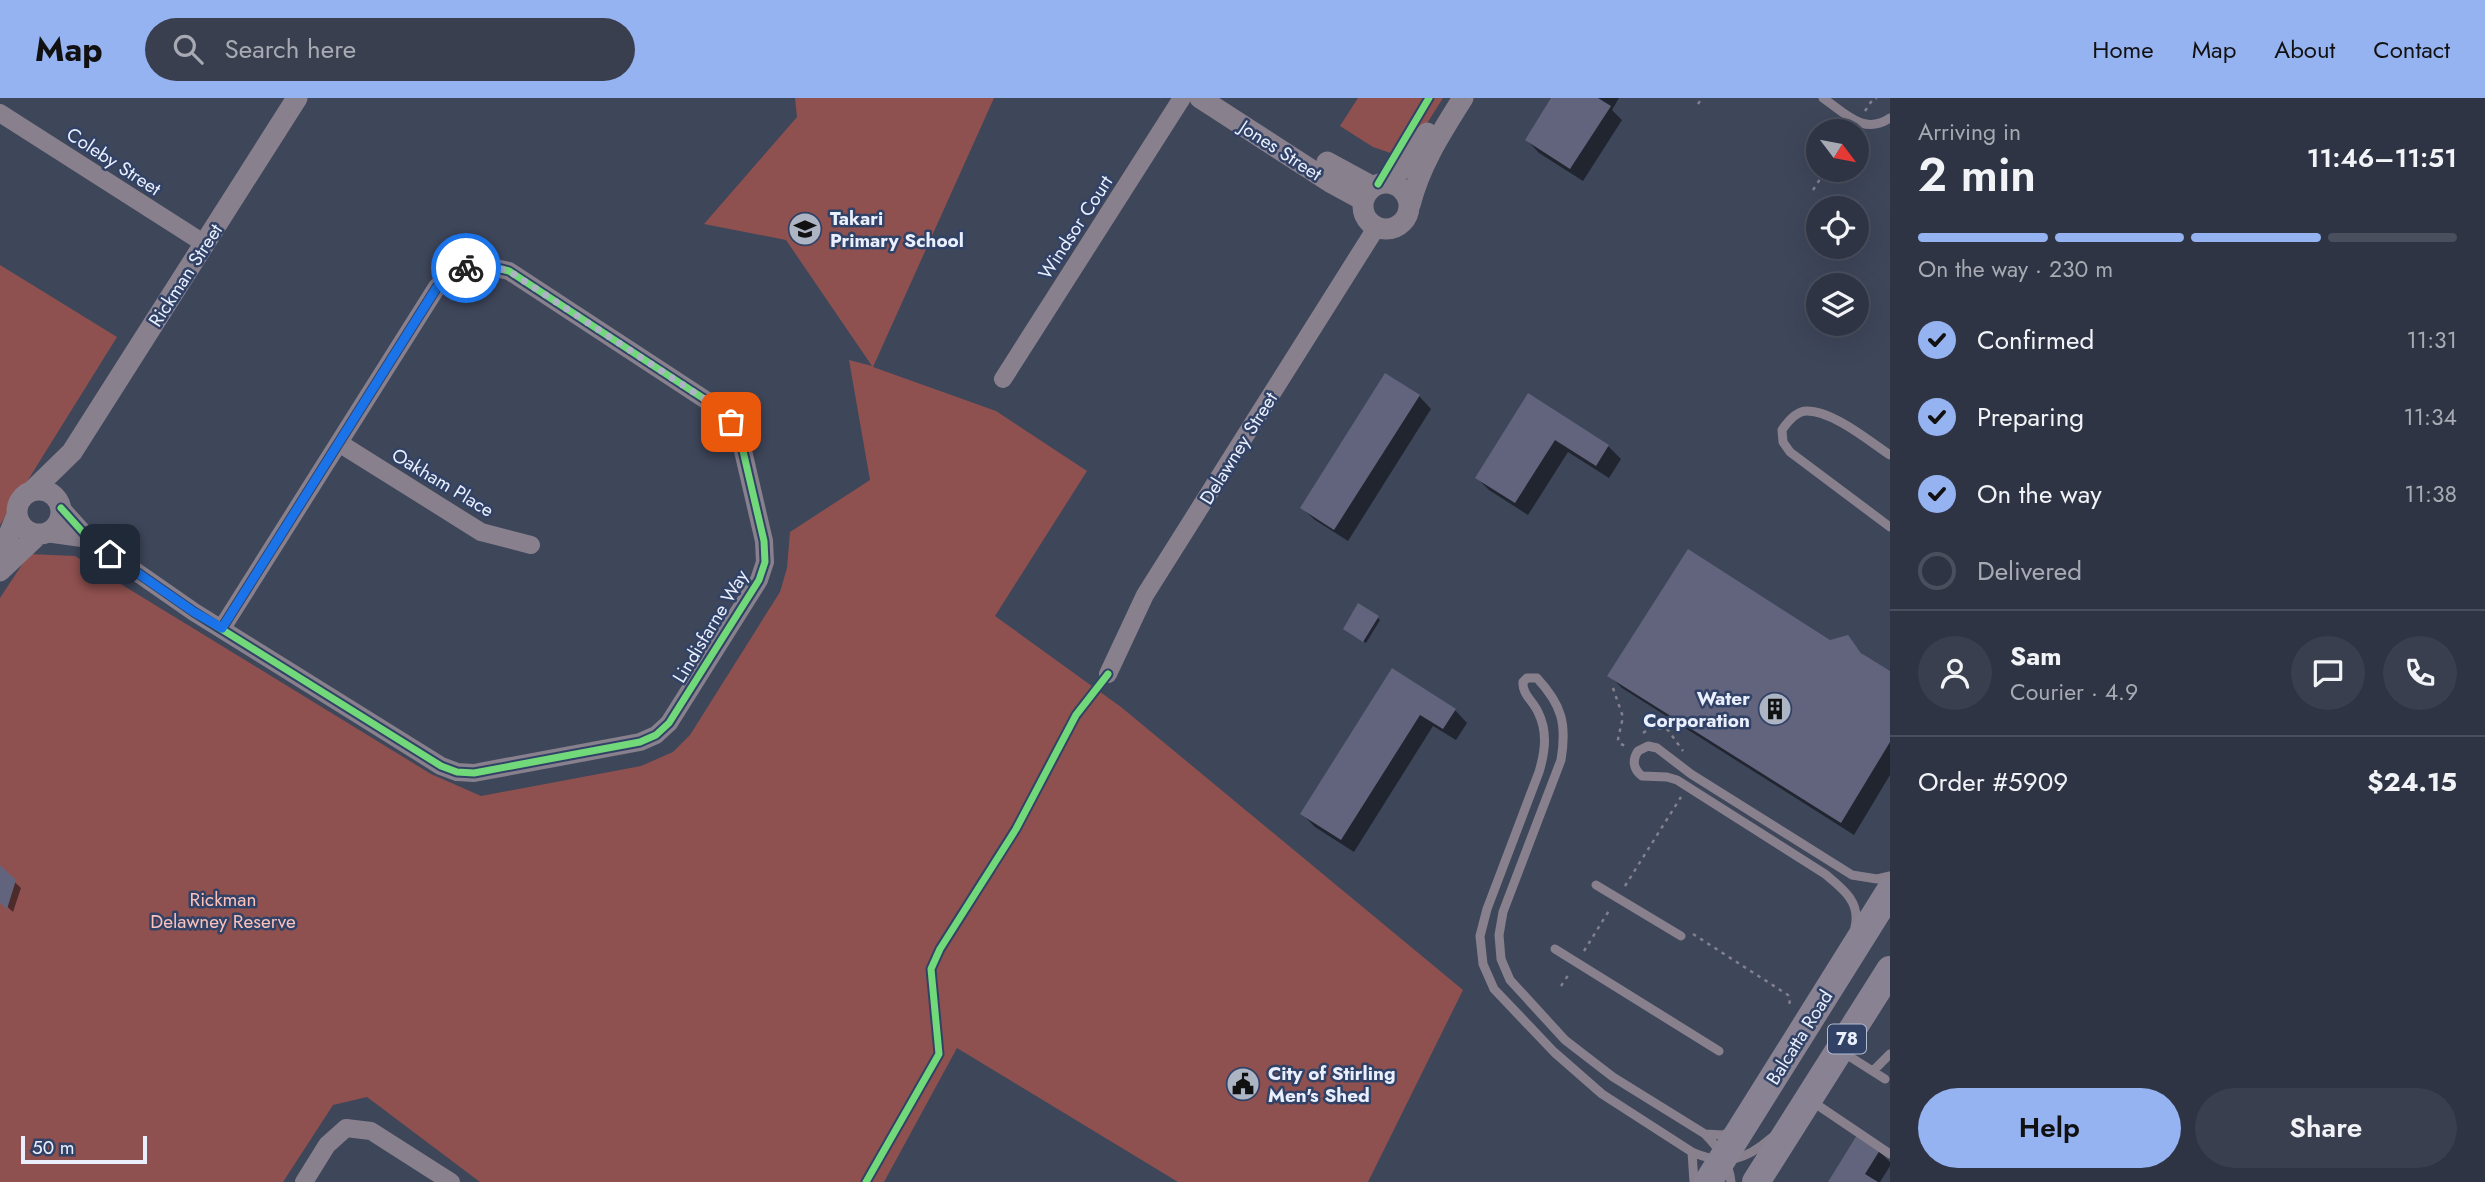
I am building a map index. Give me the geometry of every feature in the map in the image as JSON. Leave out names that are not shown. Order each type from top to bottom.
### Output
[{"type":"main road","name":"Balcatta Road","points":[[1722,1169],[1744,1125],[1890,891]]},
{"type":"main road","name":"78","points":[[1762,1180],[1806,1103],[1890,970]]},
{"type":"street","name":"Rickman Street","points":[[59,504],[61,481],[72,452],[297,98]]},
{"type":"street","name":"Windsor Court","points":[[1003,379],[1182,98]]},
{"type":"street","name":"Jones Street","points":[[1200,98],[1330,182],[1374,190],[1399,187],[1405,192],[1410,205]]},
{"type":"street","name":"Jones Street","points":[[1224,98],[1374,190]]},
{"type":"street","points":[[1449,98],[1404,168],[1374,190],[1362,206],[1366,219],[1376,228],[1390,230],[1404,222],[1427,157],[1463,98]]},
{"type":"street","name":"Coleby Street","points":[[0,113],[205,244]]},
{"type":"street","name":"Delawney Street","points":[[1108,674],[1145,596],[1376,228]]},
{"type":"street","name":"Lindisfarne Way","points":[[59,504],[89,539],[194,612],[441,766],[457,772],[474,773],[640,742],[656,735],[669,723],[760,580],[765,562],[764,541],[740,439],[731,422],[715,406],[509,271],[482,264],[455,271],[437,287],[222,628]]},
{"type":"street","name":"Oakham Place","points":[[339,443],[481,532],[531,545]]},
{"type":"street","name":"Rickman Street","points":[[32,491],[72,452]]},
{"type":"street","points":[[0,556],[18,515],[20,500],[32,491],[47,491],[59,504],[58,523],[0,571]]},
{"type":"street","points":[[18,515],[25,528],[43,533]]},
{"type":"street","name":"Lindisfarne Way","points":[[43,533],[89,539]]},
{"type":"street","points":[[304,1182],[327,1145],[346,1128],[371,1131],[451,1182]]},
{"type":"lane","points":[[1823,98],[1864,126],[1880,125],[1890,118]]},
{"type":"lane","points":[[1890,455],[1836,420],[1806,410],[1795,414],[1782,430],[1783,442],[1790,452],[1890,527]]},
{"type":"lane","points":[[1527,678],[1537,678],[1552,695],[1561,715],[1564,738],[1561,760],[1503,912],[1499,935],[1501,959],[1510,980],[1565,1040],[1613,1076],[1705,1134],[1717,1146],[1722,1169],[1602,1094],[1554,1052],[1494,989],[1483,964],[1480,936],[1487,909],[1545,752],[1544,732],[1538,712],[1523,689],[1523,682],[1527,678]]},
{"type":"lane","points":[[1847,960],[1857,916],[1855,904],[1845,891],[1825,874],[1687,787],[1667,777],[1642,776],[1634,768],[1634,755],[1642,747],[1653,746],[1691,774],[1853,875],[1877,879],[1890,876]]},
{"type":"lane","points":[[1595,885],[1683,933]]},
{"type":"lane","points":[[1555,949],[1719,1051]]},
{"type":"lane","points":[[1840,1050],[1885,1079]]},
{"type":"lane","points":[[1873,1071],[1890,1054]]},
{"type":"lane","points":[[1722,1169],[1755,1151],[1806,1103],[1890,1154]]},
{"type":"lane","points":[[1705,1134],[1723,1135],[1744,1125]]},
{"type":"lane","points":[[1692,1152],[1694,1182]]},
{"type":"path","points":[[1698,104],[1702,98]]},
{"type":"path","points":[[1813,190],[1818,182]]},
{"type":"path","points":[[1613,688],[1623,717],[1618,739],[1623,747],[1632,744]]},
{"type":"path","points":[[1640,736],[1652,727],[1668,730],[1693,765],[1691,774]]},
{"type":"path","points":[[1561,986],[1687,787]]},
{"type":"path","points":[[1683,933],[1788,995],[1788,1017]]},
{"type":"green space","name":"Rickman Delawney Reserve","points":[[795,98],[994,98],[873,367],[996,411],[1087,471],[995,616],[1121,707],[1463,990],[1368,1182],[1178,1182],[957,1048],[884,1182],[480,1182],[367,1097],[333,1105],[283,1182],[0,1182],[0,598],[29,554],[75,556],[431,774],[481,796],[641,766],[673,752],[690,735],[780,592],[787,568],[790,532],[870,480],[849,360],[872,366],[786,240],[704,224],[797,117]]},
{"type":"green space","points":[[1358,98],[1443,98],[1405,158],[1373,147],[1340,126]]},
{"type":"green space","points":[[0,265],[117,337],[0,525]]},
{"type":"building","points":[[1551,98],[1598,98],[1611,106],[1570,169],[1525,140]]},
{"type":"building","points":[[1385,373],[1420,395],[1334,530],[1300,508]]},
{"type":"building","points":[[1528,393],[1609,445],[1596,466],[1555,440],[1515,503],[1475,478]]},
{"type":"building","name":"Water Corporation","points":[[1688,549],[1830,640],[1848,635],[1861,653],[1890,671],[1890,742],[1841,823],[1607,676]]},
{"type":"building","points":[[1358,603],[1379,616],[1363,642],[1343,629]]},
{"type":"building","points":[[1392,668],[1456,709],[1443,729],[1420,715],[1341,840],[1300,814]]},
{"type":"building","points":[[0,865],[16,880],[7,909],[0,903]]},
{"type":"building","points":[[1857,1135],[1880,1150],[1865,1174],[1878,1182],[1828,1182]]},
{"type":"cycle path","points":[[1378,184],[1429,98]]},
{"type":"cycle path","points":[[61,508],[89,539],[194,612],[441,766],[457,772],[474,773],[640,742],[656,735],[669,723],[759,580],[765,562],[764,541],[740,438],[731,422],[715,406],[509,271],[487,266],[463,269],[437,287],[222,628]]},
{"type":"cycle path","points":[[866,1182],[939,1054],[931,969],[940,949],[1016,829],[1076,715],[1108,674]]},
{"type":"way so far","points":[[466,268],[482,264],[509,271],[715,406],[731,422]]},
{"type":"place","name":"Takari Primary School","points":[[805,229]]},
{"type":"place","name":"Water Corporation","points":[[1775,709]]},
{"type":"place","name":"City of Stirling Men's Shed","points":[[1243,1084]]},
{"type":"route","points":[[110,554],[222,628],[437,287],[455,271],[466,268]]}]
